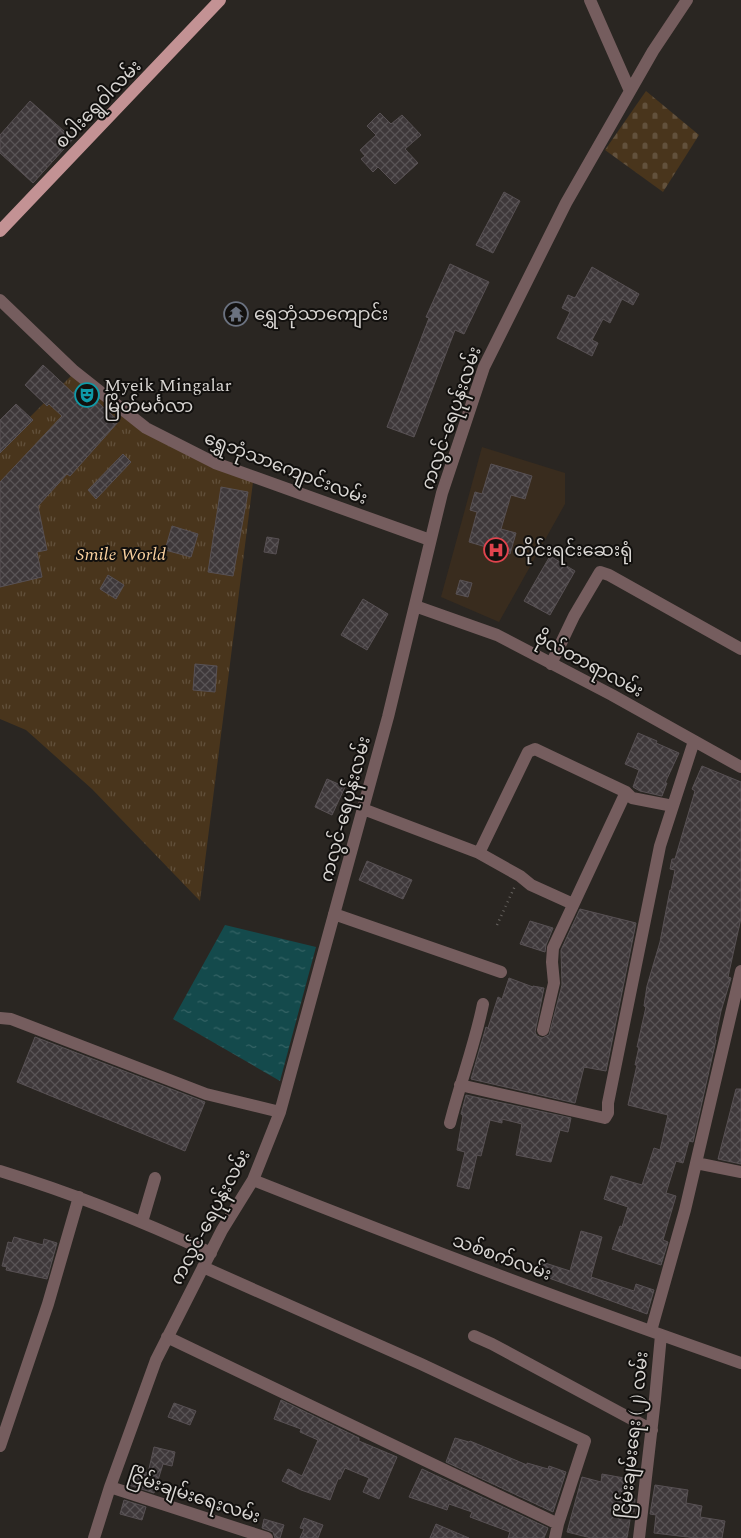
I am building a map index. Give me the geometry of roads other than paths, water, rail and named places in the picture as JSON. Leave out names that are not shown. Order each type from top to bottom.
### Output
[{"type":"main road","name":"စပါးရွေဝါလမ်း","points":[[0,231],[220,0]]},
{"type":"street","points":[[590,0],[630,91]]},
{"type":"street","name":"ကလွင်-ရေပုန်းလမ်း","points":[[94,1538],[110,1487],[156,1360],[222,1230],[253,1180],[280,1112],[388,717],[442,493],[484,367],[566,202],[653,51],[687,0]]},
{"type":"street","name":"ရွှေဘုံသာကျောင်းလမ်း","points":[[0,300],[74,371],[146,428],[215,463],[430,540]]},
{"type":"street","points":[[551,664],[574,616],[600,572],[609,575],[741,649]]},
{"type":"street","name":"ဗိုလ်တာရာလမ်း","points":[[415,606],[497,635],[612,695],[741,767]]},
{"type":"street","points":[[460,1085],[605,1118],[608,1113],[608,1103],[660,846],[694,742]]},
{"type":"street","points":[[480,853],[528,752],[535,750],[626,792],[632,798],[673,806]]},
{"type":"street","points":[[543,1030],[554,983],[553,948],[626,792]]},
{"type":"street","points":[[363,809],[480,853],[520,876],[531,885],[573,904]]},
{"type":"street","points":[[334,914],[501,972]]},
{"type":"street","name":"ငြိမ်းချမ်းရေး (၂) လမ်း","points":[[639,1538],[652,1430],[656,1333],[741,971]]},
{"type":"street","points":[[450,1123],[483,1004]]},
{"type":"street","points":[[0,1018],[11,1019],[206,1094],[280,1112]]},
{"type":"street","points":[[696,1164],[741,1172]]},
{"type":"street","points":[[0,1171],[53,1187],[142,1222],[210,1253]]},
{"type":"street","points":[[142,1222],[155,1178]]},
{"type":"street","name":"သစ်စက်လမ်း","points":[[253,1180],[418,1245],[741,1363]]},
{"type":"street","points":[[0,1446],[48,1304],[79,1198]]},
{"type":"street","points":[[203,1267],[404,1356],[585,1441],[555,1538]]},
{"type":"street","points":[[474,1336],[652,1430]]},
{"type":"street","points":[[167,1338],[558,1524]]},
{"type":"street","name":"ငြိမ်းချမ်းရေးလမ်း","points":[[110,1487],[267,1538]]},
{"type":"water","points":[[225,925],[316,947],[280,1081],[173,1019]]},
{"type":"place","name":"ရွှေဘုံသာကျောင်း","points":[[236,314]]},
{"type":"place","name":"Myeik Mingalar မြိတ်မင်္ဂလာ","points":[[87,395]]},
{"type":"place","name":"တိုင်းရင်းဆေးရုံ","points":[[496,550]]},
{"type":"park label","name":"Smile World","points":[[121,554]]}]
